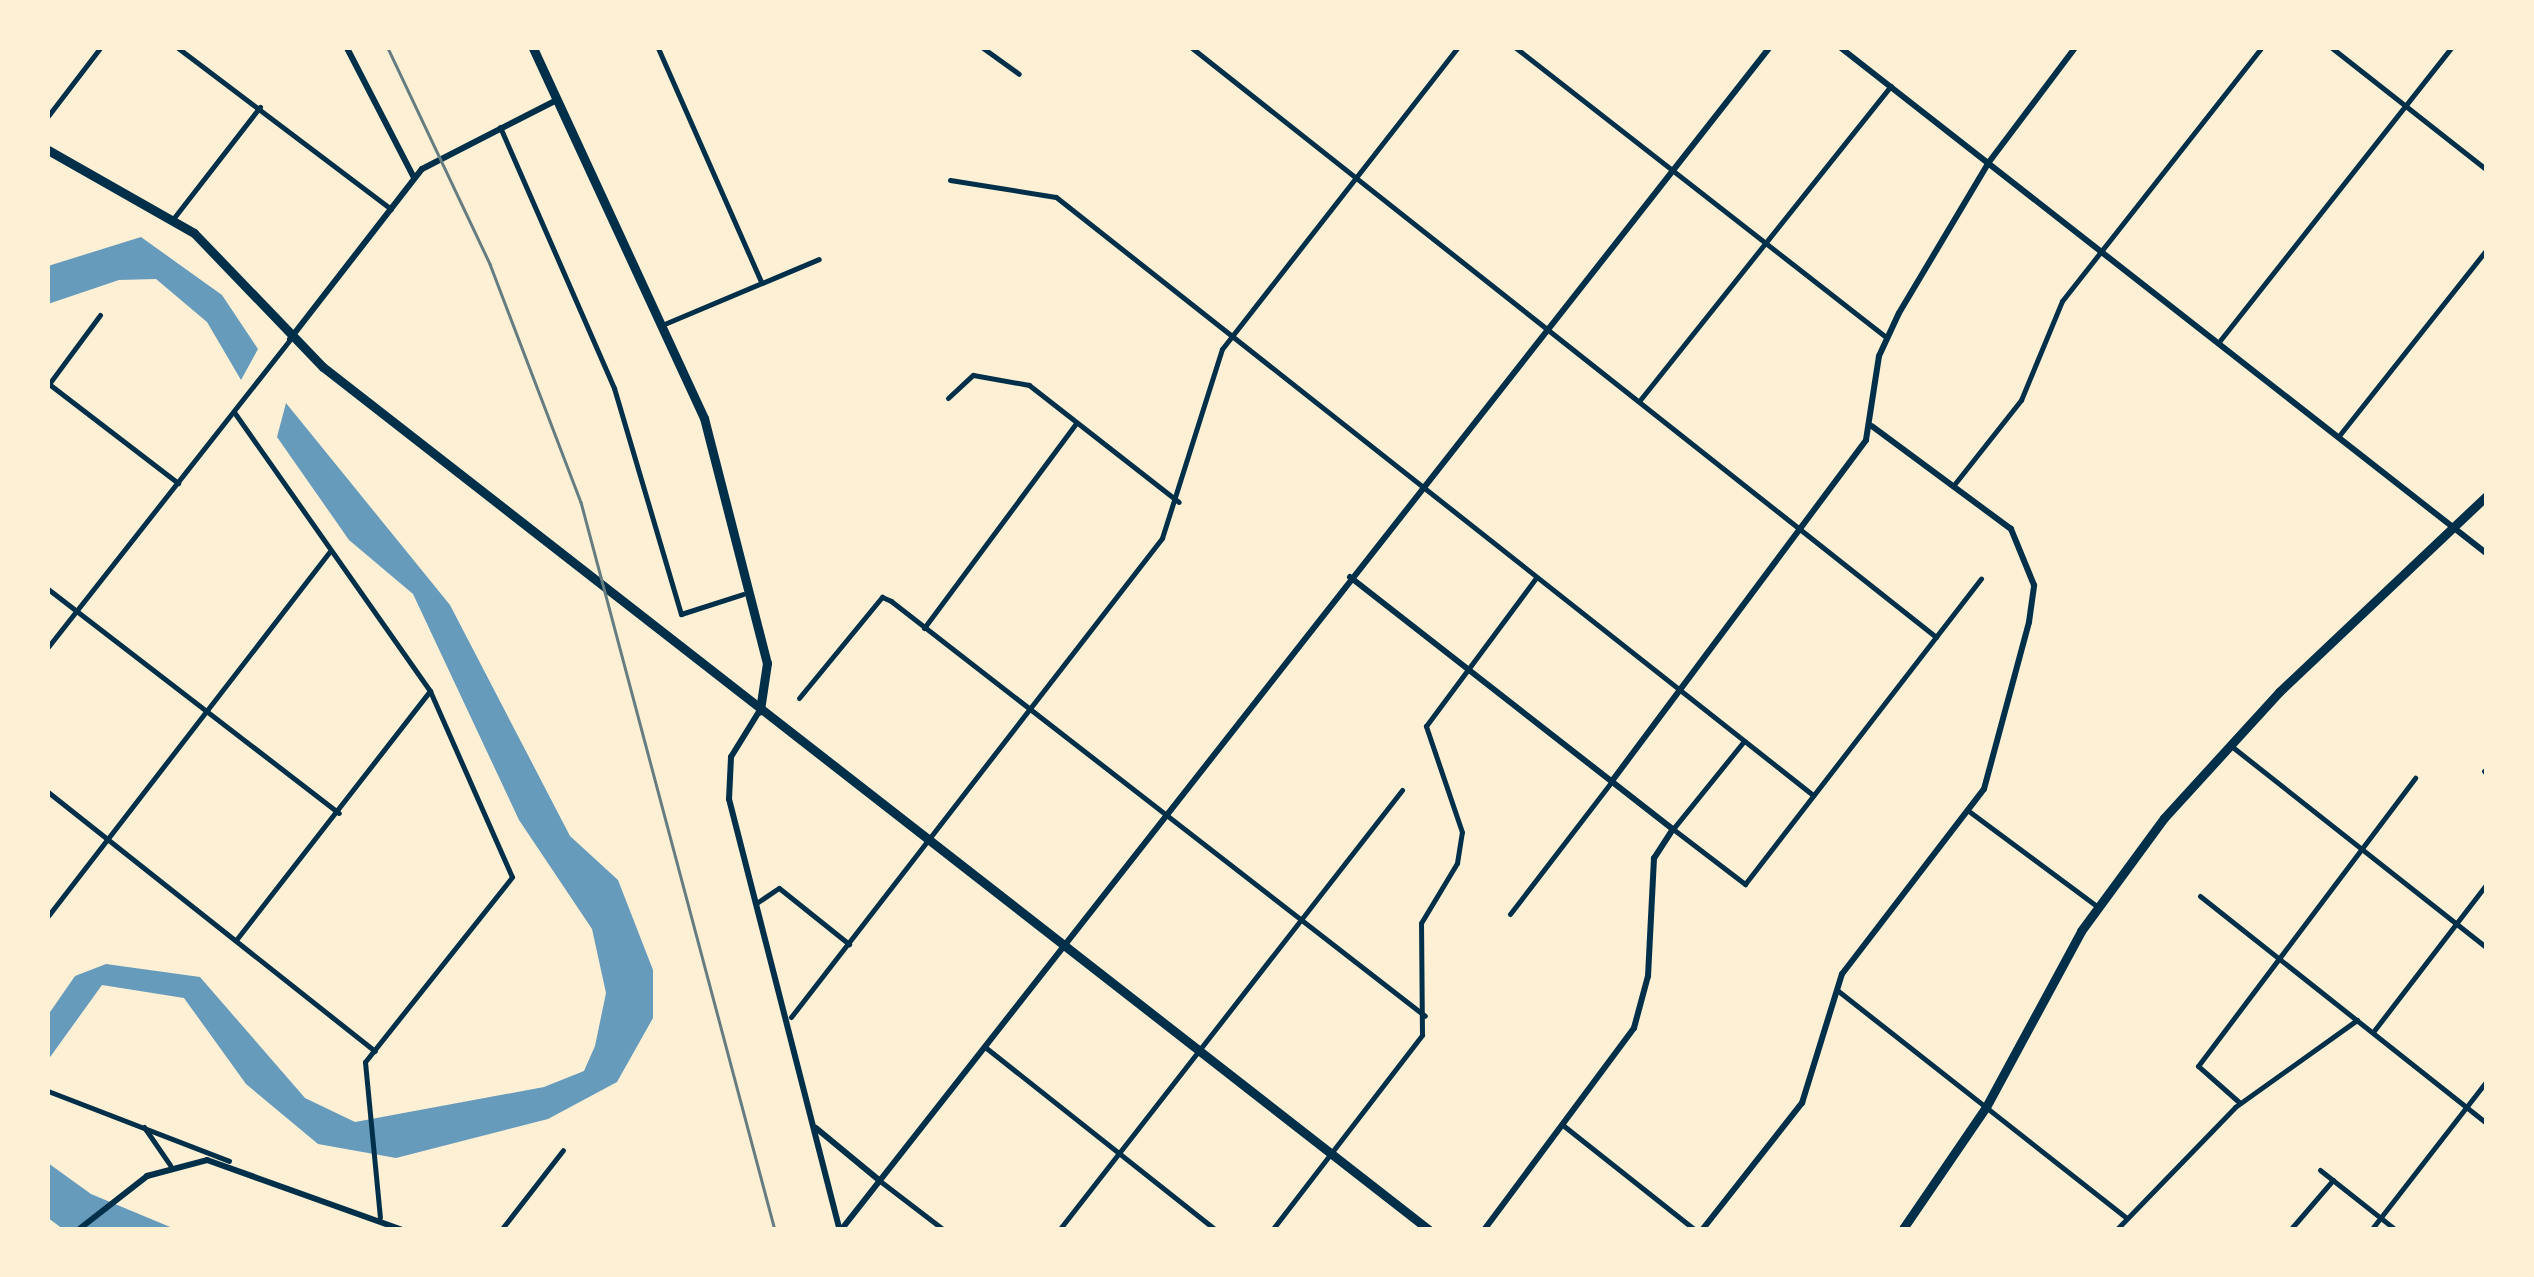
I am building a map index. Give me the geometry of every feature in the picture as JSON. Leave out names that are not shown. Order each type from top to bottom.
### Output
[{"type":"main road","points":[[533,48],[704,418],[743,594],[767,663],[760,710]]},
{"type":"main road","points":[[48,150],[172,221],[220,256],[290,339],[376,409],[1429,1230]]},
{"type":"main road","points":[[1902,1230],[1986,1107],[2098,907],[2228,744],[2486,496]]},
{"type":"street","points":[[48,116],[100,48]]},
{"type":"street","points":[[178,48],[391,209]]},
{"type":"street","points":[[347,48],[414,178]]},
{"type":"street","points":[[658,48],[761,282]]},
{"type":"street","points":[[983,48],[1019,74]]},
{"type":"street","points":[[1192,48],[1936,636]]},
{"type":"street","points":[[791,1018],[1162,538],[1179,502],[1230,338],[1457,48]]},
{"type":"street","points":[[1516,48],[1886,337]]},
{"type":"street","points":[[841,1230],[1418,488],[1769,48]]},
{"type":"street","points":[[1841,48],[2486,553]]},
{"type":"street","points":[[1510,914],[1678,687],[1802,530],[1872,426],[1886,337],[1989,162],[2075,48]]},
{"type":"street","points":[[1953,486],[2021,400],[2062,301],[2261,48]]},
{"type":"street","points":[[2332,48],[2486,170]]},
{"type":"street","points":[[2218,342],[2450,48]]},
{"type":"street","points":[[1640,400],[1890,86]]},
{"type":"street","points":[[48,647],[414,178],[557,100]]},
{"type":"street","points":[[172,221],[260,107]]},
{"type":"street","points":[[500,128],[614,388],[681,614],[743,594]]},
{"type":"street","points":[[950,180],[1056,197],[1418,488],[1813,795]]},
{"type":"street","points":[[2338,437],[2486,250]]},
{"type":"street","points":[[662,325],[819,259]]},
{"type":"street","points":[[100,315],[49,384],[178,483]]},
{"type":"street","points":[[948,398],[974,376],[1001,374],[1076,423],[1179,502]]},
{"type":"street","points":[[234,412],[328,552],[430,692],[512,877],[375,1051],[362,1074],[380,1174],[380,1216]]},
{"type":"street","points":[[924,628],[1076,423]]},
{"type":"street","points":[[1564,1126],[1698,1230],[1802,1103],[1837,990],[1970,812],[2002,728],[2034,585],[2011,529],[1872,426]]},
{"type":"street","points":[[48,916],[328,552]]},
{"type":"street","points":[[1350,577],[1745,884],[1981,579]]},
{"type":"street","points":[[1272,1230],[1422,1036],[1425,1016],[1421,922],[1457,863],[1462,832],[1426,726],[1465,667],[1535,579]]},
{"type":"street","points":[[48,589],[339,813]]},
{"type":"street","points":[[799,698],[882,597],[1425,1016]]},
{"type":"street","points":[[236,940],[430,692]]},
{"type":"street","points":[[760,710],[729,768],[758,902],[791,1018],[841,1230]]},
{"type":"street","points":[[1484,1230],[1634,1028],[1648,976],[1654,858],[1673,828],[1744,741]]},
{"type":"street","points":[[2228,744],[2486,948]]},
{"type":"street","points":[[2240,1103],[2198,1066],[2415,778]]},
{"type":"street","points":[[1059,1230],[1402,790]]},
{"type":"street","points":[[48,792],[375,1051]]},
{"type":"street","points":[[1970,812],[2098,907]]},
{"type":"street","points":[[2373,1032],[2486,885]]},
{"type":"street","points":[[758,902],[779,888],[850,945]]},
{"type":"street","points":[[2200,896],[2486,1122]]},
{"type":"street","points":[[1837,990],[2127,1218]]},
{"type":"street","points":[[2116,1230],[2240,1103],[2357,1020]]},
{"type":"street","points":[[984,1047],[1216,1230]]},
{"type":"street","points":[[2372,1230],[2486,1082]]},
{"type":"street","points":[[48,1091],[380,1216],[402,1230]]},
{"type":"street","points":[[137,1123],[161,1140],[170,1165]]},
{"type":"street","points":[[815,1127],[944,1230]]},
{"type":"street","points":[[501,1230],[563,1150]]},
{"type":"street","points":[[78,1230],[122,1192],[170,1165],[229,1161]]},
{"type":"street","points":[[2320,1170],[2396,1230]]},
{"type":"street","points":[[2290,1230],[2334,1180]]},
{"type":"water","points":[[141,237],[222,295],[258,349],[241,380],[207,322],[156,279],[119,280],[48,304],[48,266]]},
{"type":"water","points":[[286,403],[450,605],[570,836],[618,880],[653,970],[653,1018],[617,1082],[548,1119],[396,1158],[318,1144],[246,1084],[184,998],[102,985],[48,1060],[48,1015],[75,976],[106,964],[200,977],[305,1098],[355,1122],[544,1087],[584,1071],[595,1046],[606,993],[592,929],[519,820],[413,594],[349,540],[277,437]]},
{"type":"water","points":[[48,1163],[91,1194],[175,1229],[63,1229],[48,1218]]},
{"type":"railway","points":[[388,48],[490,264],[581,502],[775,1230]]}]
